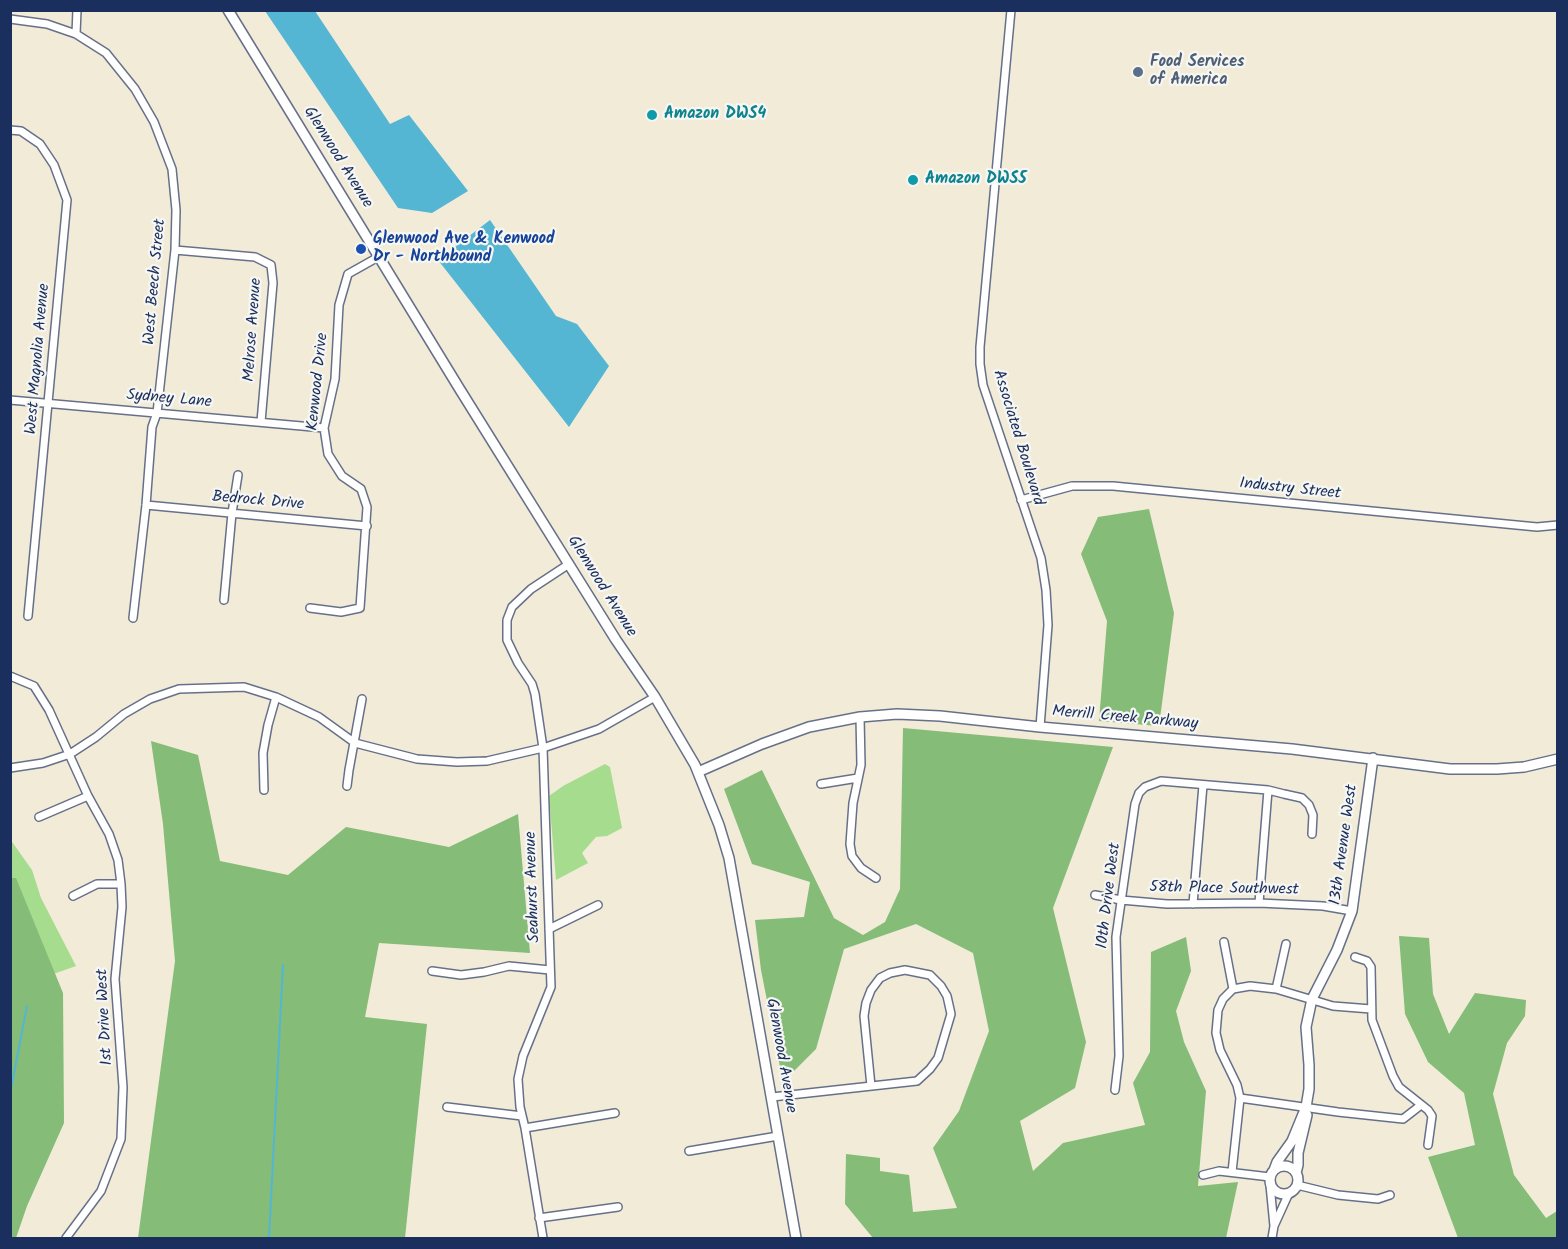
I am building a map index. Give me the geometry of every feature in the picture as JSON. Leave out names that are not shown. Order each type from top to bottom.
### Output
[{"type":"street","points":[[76,34],[77,10]]},
{"type":"street","name":"Glenwood Avenue","points":[[228,10],[569,564],[655,697],[698,772],[729,858],[796,1239]]},
{"type":"street","name":"Associated Boulevard","points":[[1011,10],[980,357],[983,385],[1041,558],[1048,625],[1040,727]]},
{"type":"street","name":"West Beech Street","points":[[10,19],[47,24],[76,34],[106,53],[135,89],[154,122],[172,169],[176,210],[175,250],[157,413],[152,427],[133,618]]},
{"type":"street","name":"West Magnolia Avenue","points":[[10,130],[21,131],[40,144],[54,165],[67,200],[28,616]]},
{"type":"street","name":"Melrose Avenue","points":[[175,250],[255,257],[271,266],[273,283],[261,422]]},
{"type":"street","name":"Kenwood Drive","points":[[310,608],[341,612],[360,608],[368,507],[361,489],[342,476],[328,454],[324,428],[335,380],[339,305],[348,274],[380,256]]},
{"type":"street","name":"Sydney Lane","points":[[10,400],[324,428]]},
{"type":"street","points":[[224,600],[238,475]]},
{"type":"street","name":"Industry Street","points":[[1021,500],[1072,486],[1113,486],[1537,527],[1557,525]]},
{"type":"street","name":"Bedrock Drive","points":[[146,505],[367,526]]},
{"type":"street","name":"Seahurst Avenue","points":[[543,1239],[518,1079],[523,1056],[551,987],[543,748],[535,694],[532,684],[507,640],[507,620],[512,607],[531,589],[569,564]]},
{"type":"street","name":"1st Drive West","points":[[10,676],[34,686],[49,710],[112,843],[118,860],[122,884],[115,979],[123,1087],[121,1139],[101,1191],[66,1239]]},
{"type":"street","points":[[10,768],[43,763],[70,754],[96,737],[124,714],[150,699],[179,689],[244,687],[319,717],[355,743],[417,759],[458,762],[487,761],[543,748],[599,729],[655,697]]},
{"type":"street","points":[[264,790],[263,753],[276,698]]},
{"type":"street","points":[[348,786],[362,699]]},
{"type":"street","name":"Merrill Creek Parkway","points":[[698,772],[762,744],[809,727],[860,717],[897,714],[940,716],[1269,747],[1441,768],[1474,770],[1524,767],[1557,759]]},
{"type":"street","points":[[860,717],[861,765],[853,803],[850,844],[852,856],[861,868],[876,878]]},
{"type":"street","name":"13th Avenue West","points":[[1271,1177],[1277,1162],[1292,1141],[1306,1107],[1309,1065],[1306,1027],[1312,999],[1337,950],[1352,911],[1372,758]]},
{"type":"street","points":[[821,784],[858,778]]},
{"type":"street","name":"10th Drive West","points":[[1114,1090],[1119,1056],[1116,937],[1135,804],[1139,793],[1151,784],[1161,781],[1203,785]]},
{"type":"street","points":[[1192,904],[1203,785],[1268,790],[1302,798],[1309,805],[1313,815],[1312,834]]},
{"type":"street","points":[[1259,903],[1268,790]]},
{"type":"street","points":[[39,817],[88,796]]},
{"type":"street","points":[[73,897],[97,884],[122,884]]},
{"type":"street","name":"58th Place Southwest","points":[[1095,895],[1121,900],[1192,904],[1259,903],[1323,906],[1352,911]]},
{"type":"street","points":[[549,929],[598,905]]},
{"type":"street","points":[[1224,942],[1233,989]]},
{"type":"street","points":[[1276,988],[1286,944]]},
{"type":"street","points":[[1355,957],[1367,961],[1371,967],[1372,1020],[1393,1076],[1399,1087],[1432,1116],[1428,1145]]},
{"type":"street","points":[[432,971],[461,975],[509,966],[550,970]]},
{"type":"street","points":[[772,1097],[917,1081],[938,1058],[951,1014],[941,986],[930,975],[905,970],[880,978],[871,990],[864,1016],[871,1086]]},
{"type":"street","points":[[1232,1172],[1240,1098],[1216,1032],[1218,1010],[1223,999],[1233,989],[1250,986],[1276,988],[1332,1006],[1371,1009]]},
{"type":"street","points":[[1240,1098],[1403,1119],[1421,1105]]},
{"type":"street","points":[[447,1107],[522,1116]]},
{"type":"street","name":"13th Avenue West","points":[[1296,1173],[1299,1165],[1298,1153],[1308,1118],[1306,1107]]},
{"type":"street","points":[[525,1128],[615,1113]]},
{"type":"street","points":[[688,1151],[778,1136]]},
{"type":"street","points":[[1203,1175],[1232,1172],[1271,1177],[1285,1166],[1292,1168],[1296,1173],[1297,1185],[1289,1193],[1274,1226]]},
{"type":"street","points":[[1271,1177],[1277,1192],[1289,1193]]},
{"type":"street","points":[[1271,1177],[1274,1226],[1272,1239]]},
{"type":"street","points":[[1297,1185],[1338,1195],[1378,1199],[1390,1195]]},
{"type":"street","points":[[539,1218],[618,1207]]},
{"type":"green space","points":[[1149,509],[1174,613],[1159,726],[1099,721],[1107,621],[1081,554],[1098,517]]},
{"type":"green space","points":[[903,728],[1113,747],[1053,908],[1086,1042],[1075,1088],[1020,1121],[1033,1171],[1063,1143],[1145,1125],[1133,1083],[1150,1052],[1151,952],[1186,937],[1191,971],[1176,1011],[1184,1042],[1206,1091],[1198,1186],[1238,1182],[1226,1238],[873,1238],[845,1204],[846,1154],[880,1158],[880,1171],[909,1175],[913,1212],[957,1208],[933,1148],[959,1111],[989,1031],[973,953],[916,924],[844,949],[816,1049],[783,1082],[761,970],[755,920],[804,917],[810,882],[752,864],[724,789],[762,770],[834,918],[863,935],[885,922],[900,889]]},
{"type":"green space","points":[[151,741],[198,755],[220,861],[288,875],[346,827],[449,847],[518,814],[530,953],[379,943],[365,1017],[427,1024],[405,1238],[138,1238],[175,961],[163,824]]},
{"type":"green space","points":[[605,764],[610,767],[622,828],[607,836],[596,837],[582,853],[588,863],[556,880],[549,796]]},
{"type":"green space","points":[[10,839],[32,870],[41,898],[76,966],[11,989]]},
{"type":"green space","points":[[11,878],[16,878],[63,993],[64,1123],[27,1206],[16,1238],[10,1238]]},
{"type":"green space","points":[[1399,936],[1429,938],[1433,994],[1449,1034],[1475,993],[1526,1000],[1525,1016],[1507,1043],[1493,1094],[1514,1175],[1546,1218],[1557,1211],[1557,1238],[1458,1238],[1428,1157],[1475,1145],[1464,1093],[1428,1062],[1405,1014]]},
{"type":"water","points":[[265,11],[315,11],[390,124],[409,115],[468,191],[432,213],[398,208]]},
{"type":"water","points":[[490,220],[556,316],[577,324],[609,366],[569,427],[438,260]]},
{"type":"waterway","points":[[269,1238],[283,965]]},
{"type":"waterway","points":[[10,1094],[27,1006]]},
{"type":"place","name":"Food Services of America","points":[[1138,72]]},
{"type":"place","name":"Amazon DWS4","points":[[652,115]]},
{"type":"place","name":"Amazon DWS5","points":[[913,180]]},
{"type":"place","name":"Glenwood Ave & Kenwood Dr - Northbound","points":[[361,249]]}]
